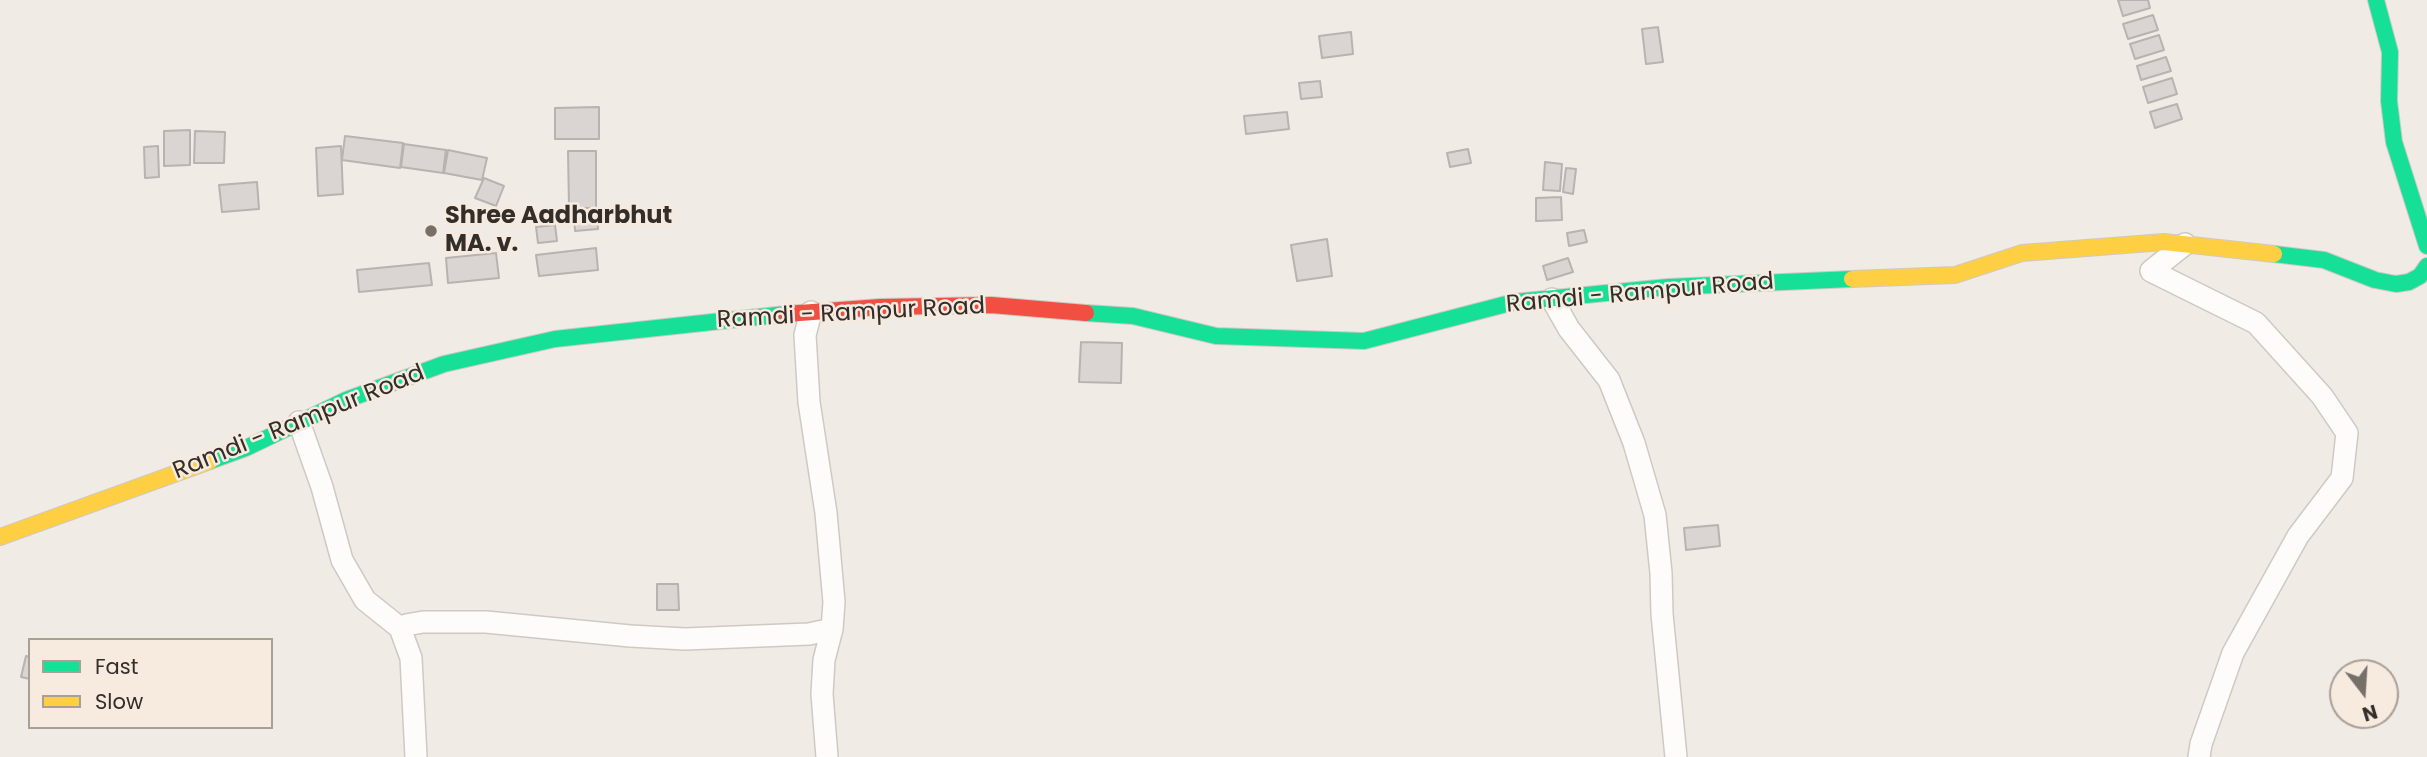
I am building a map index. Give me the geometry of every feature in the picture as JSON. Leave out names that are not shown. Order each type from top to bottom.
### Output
[{"type":"main road","points":[[2376,0],[2390,52],[2389,101],[2394,142],[2427,246]]},
{"type":"main road","name":"Ramdi - Rampur Road","points":[[0,537],[246,448],[346,400],[444,364],[555,339],[753,316],[880,307],[991,305],[1133,316],[1216,336],[1364,341],[1514,302],[1668,287],[1955,275],[2022,253],[2164,242],[2324,260],[2375,280],[2396,284],[2409,282],[2420,276],[2427,266]]},
{"type":"street","points":[[2185,244],[2151,271],[2256,323],[2322,396],[2347,433],[2342,478],[2298,536],[2233,653],[2201,744],[2199,757]]},
{"type":"street","points":[[1552,299],[1569,328],[1609,380],[1634,443],[1654,515],[1676,757]]},
{"type":"street","points":[[811,312],[804,335],[809,402],[834,602],[832,629],[824,660],[822,694],[827,757]]},
{"type":"street","points":[[299,422],[322,487],[342,561],[365,600],[400,628],[411,658],[416,757]]},
{"type":"street","points":[[405,625],[423,622],[486,622],[685,639],[809,634],[832,629]]},
{"type":"building","points":[[2118,0],[2148,0],[2150,8],[2123,16]]},
{"type":"building","points":[[2153,15],[2158,30],[2128,39],[2123,24]]},
{"type":"building","points":[[1658,27],[1663,62],[1646,64],[1642,29]]},
{"type":"building","points":[[1351,32],[1353,54],[1322,58],[1319,36]]},
{"type":"building","points":[[2159,35],[2164,50],[2135,59],[2130,44]]},
{"type":"building","points":[[2166,57],[2171,71],[2141,80],[2137,66]]},
{"type":"building","points":[[2172,78],[2177,94],[2148,103],[2143,87]]},
{"type":"building","points":[[1320,81],[1322,97],[1301,99],[1299,83]]},
{"type":"building","points":[[2177,104],[2182,119],[2155,128],[2150,112]]},
{"type":"building","points":[[599,107],[599,139],[555,139],[555,108]]},
{"type":"building","points":[[1287,112],[1289,129],[1246,134],[1244,116]]},
{"type":"building","points":[[190,130],[190,165],[164,166],[164,131]]},
{"type":"building","points":[[195,131],[225,132],[224,163],[194,163]]},
{"type":"building","points":[[345,136],[403,143],[400,168],[342,160]]},
{"type":"building","points":[[404,144],[446,150],[443,173],[401,167]]},
{"type":"building","points":[[158,146],[159,177],[145,178],[144,147]]},
{"type":"building","points":[[341,146],[343,194],[318,196],[316,148]]},
{"type":"building","points":[[1468,149],[1471,163],[1450,167],[1447,153]]},
{"type":"building","points":[[448,150],[487,158],[482,180],[444,173]]},
{"type":"building","points":[[568,151],[596,151],[596,208],[569,208]]},
{"type":"building","points":[[1545,162],[1562,164],[1560,191],[1543,190]]},
{"type":"building","points":[[1566,168],[1576,169],[1573,194],[1563,192]]},
{"type":"building","points":[[484,178],[504,186],[496,206],[475,198]]},
{"type":"building","points":[[257,182],[259,209],[222,212],[219,185]]},
{"type":"building","points":[[1561,197],[1562,220],[1536,221],[1536,198]]},
{"type":"building","points":[[597,213],[598,229],[575,231],[574,215]]},
{"type":"building","points":[[555,225],[557,241],[538,243],[536,227]]},
{"type":"building","points":[[1584,230],[1587,242],[1569,246],[1567,233]]},
{"type":"building","points":[[1327,239],[1332,276],[1297,281],[1291,245]]},
{"type":"building","points":[[596,248],[598,270],[539,276],[536,255]]},
{"type":"building","points":[[496,253],[499,278],[448,283],[446,258]]},
{"type":"building","points":[[1568,258],[1573,272],[1547,280],[1543,266]]},
{"type":"building","points":[[429,263],[432,285],[359,292],[357,270]]},
{"type":"building","points":[[1081,342],[1122,343],[1121,383],[1079,382]]},
{"type":"building","points":[[1718,525],[1720,546],[1686,550],[1684,528]]},
{"type":"building","points":[[657,584],[678,584],[679,610],[657,610]]},
{"type":"building","points":[[26,656],[28,656],[28,679],[21,677]]},
{"type":"traffic: fast","points":[[2376,0],[2390,52],[2389,101],[2394,142],[2427,246]]},
{"type":"traffic: fast","points":[[2274,254],[2324,260],[2375,280],[2396,284],[2409,282],[2420,276],[2427,266]]},
{"type":"traffic: fast","points":[[1086,313],[1133,316],[1216,336],[1364,341],[1514,302],[1668,287],[1852,279]]},
{"type":"traffic: fast","points":[[210,461],[246,448],[346,400],[444,364],[555,339],[786,314]]},
{"type":"traffic: slow","points":[[1852,279],[1955,275],[2022,253],[2164,242],[2274,254]]},
{"type":"traffic: slow","points":[[0,537],[210,461]]},
{"type":"traffic: jam","points":[[786,314],[880,307],[991,305],[1086,313]]},
{"type":"place","name":"Shree Aadharbhut MA. v.","points":[[431,231]]}]
